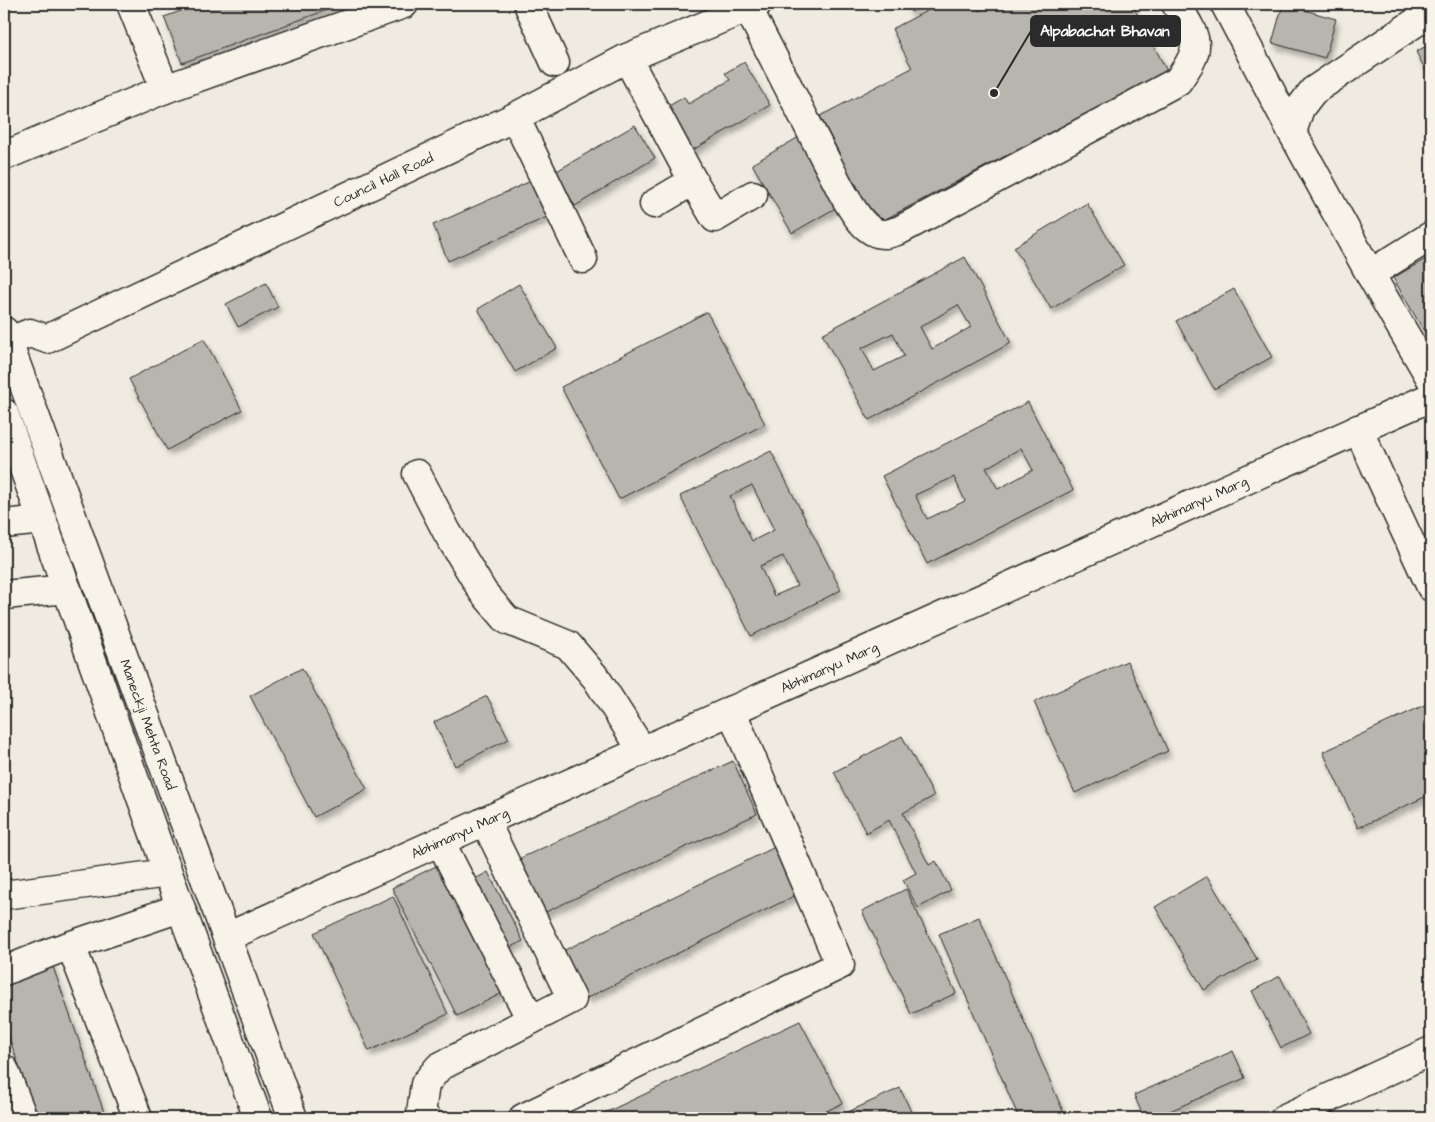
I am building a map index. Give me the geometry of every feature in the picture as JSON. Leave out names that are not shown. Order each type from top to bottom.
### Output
[{"type":"street","points":[[131,4],[165,89]]},
{"type":"street","points":[[4,156],[165,89],[404,4]]},
{"type":"street","points":[[528,4],[555,63]]},
{"type":"street","points":[[753,6],[841,190],[858,218],[874,233],[886,234],[900,230],[1178,81],[1191,61],[1196,46],[1188,24],[1176,4]]},
{"type":"street","points":[[1225,4],[1292,132],[1370,274],[1431,379]]},
{"type":"street","name":"Council Hall Road","points":[[7,349],[30,333],[47,339],[515,116],[627,58],[753,6]]},
{"type":"street","points":[[1292,132],[1300,108],[1313,91],[1431,12]]},
{"type":"street","points":[[627,58],[714,218],[753,195]]},
{"type":"street","points":[[515,116],[584,259]]},
{"type":"street","points":[[654,204],[693,181]]},
{"type":"street","points":[[1370,274],[1431,236]]},
{"type":"street","name":"Maneckji Mehta Road","points":[[7,349],[293,1118]]},
{"type":"street","name":"Abhimanyu Marg","points":[[227,937],[1431,396]]},
{"type":"street","points":[[4,413],[180,908],[258,1118]]},
{"type":"street","points":[[1358,429],[1431,587]]},
{"type":"street","points":[[417,474],[447,532],[483,592],[507,620],[568,645],[596,678],[642,750]]},
{"type":"street","points":[[4,524],[43,520]]},
{"type":"street","points":[[4,596],[67,589]]},
{"type":"street","points":[[523,1118],[840,965],[731,710]]},
{"type":"street","points":[[418,1117],[425,1084],[438,1067],[572,999],[485,821]]},
{"type":"street","points":[[440,841],[531,1020]]},
{"type":"street","points":[[4,895],[168,873]]},
{"type":"street","points":[[4,972],[71,946],[180,908]]},
{"type":"street","points":[[71,946],[138,1118]]},
{"type":"street","points":[[1285,1118],[1431,1051]]},
{"type":"street","points":[[4,1069],[23,1118]]},
{"type":"building","points":[[200,4],[343,4],[182,63],[164,17]]},
{"type":"building","points":[[906,4],[926,4],[911,12]]},
{"type":"building","points":[[940,4],[976,4],[979,11],[993,4],[1132,4],[1167,71],[876,224],[856,184],[850,182],[837,157],[839,153],[820,116],[912,68],[892,29]]},
{"type":"building","points":[[1283,4],[1336,19],[1325,58],[1272,43]]},
{"type":"building","points":[[1431,43],[1431,80],[1416,52]]},
{"type":"building","points":[[744,62],[770,105],[693,150],[667,107],[684,97],[688,104],[730,80],[725,73]]},
{"type":"building","points":[[635,125],[655,158],[575,206],[555,172]]},
{"type":"building","points":[[799,137],[839,206],[792,233],[752,164]]},
{"type":"building","points":[[531,181],[547,217],[448,261],[433,225]]},
{"type":"building","points":[[1087,203],[1124,265],[1051,309],[1014,247]]},
{"type":"building","points":[[1431,256],[1431,343],[1393,278]]},
{"type":"building","points":[[965,257],[1011,343],[869,420],[822,334]],"holes":[[[958,305],[971,327],[932,349],[920,327]],[[893,333],[904,356],[874,371],[862,348]]]},
{"type":"building","points":[[266,283],[278,307],[238,327],[226,304]]},
{"type":"building","points":[[519,284],[557,348],[515,372],[478,309]]},
{"type":"building","points":[[1234,289],[1272,357],[1214,389],[1176,321]]},
{"type":"building","points":[[707,312],[765,424],[619,499],[561,387]]},
{"type":"building","points":[[204,339],[242,410],[167,450],[129,379]]},
{"type":"building","points":[[1028,402],[1073,490],[927,564],[882,476]],"holes":[[[1021,448],[1033,470],[998,489],[986,468]],[[954,477],[965,501],[927,519],[915,495]]]},
{"type":"building","points":[[771,451],[841,590],[751,636],[680,496]],"holes":[[[752,485],[774,530],[752,541],[730,496]],[[783,556],[797,586],[774,596],[760,566]]]},
{"type":"building","points":[[1127,661],[1168,751],[1075,793],[1034,702]]},
{"type":"building","points":[[302,668],[367,789],[314,817],[250,696]]},
{"type":"building","points":[[487,696],[509,739],[455,766],[434,722]]},
{"type":"building","points":[[1431,702],[1431,794],[1358,828],[1323,752]]},
{"type":"building","points":[[902,736],[934,796],[903,813],[929,865],[936,861],[951,890],[918,908],[903,880],[916,873],[889,820],[866,833],[834,772]]},
{"type":"building","points":[[733,761],[757,814],[539,915],[514,861]]},
{"type":"building","points":[[775,847],[798,894],[587,998],[563,951]]},
{"type":"building","points":[[448,860],[512,988],[457,1016],[392,888]]},
{"type":"building","points":[[488,872],[523,941],[498,953],[464,885]]},
{"type":"building","points":[[1207,876],[1257,959],[1204,990],[1155,907]]},
{"type":"building","points":[[906,889],[956,993],[911,1014],[862,911]]},
{"type":"building","points":[[393,896],[448,1014],[369,1051],[314,933]]},
{"type":"building","points":[[979,917],[1066,1118],[1019,1118],[939,934]]},
{"type":"building","points":[[51,961],[104,1112],[85,1118],[37,1118],[4,1023],[4,978]]},
{"type":"building","points":[[1280,976],[1309,1034],[1281,1048],[1252,991]]},
{"type":"building","points":[[800,1021],[843,1103],[812,1118],[594,1118]]},
{"type":"building","points":[[1233,1051],[1245,1078],[1154,1118],[1144,1118],[1134,1095]]},
{"type":"building","points":[[900,1088],[914,1118],[835,1118]]},
{"type":"place","name":"Alpabachat Bhavan","points":[[994,93]]}]
